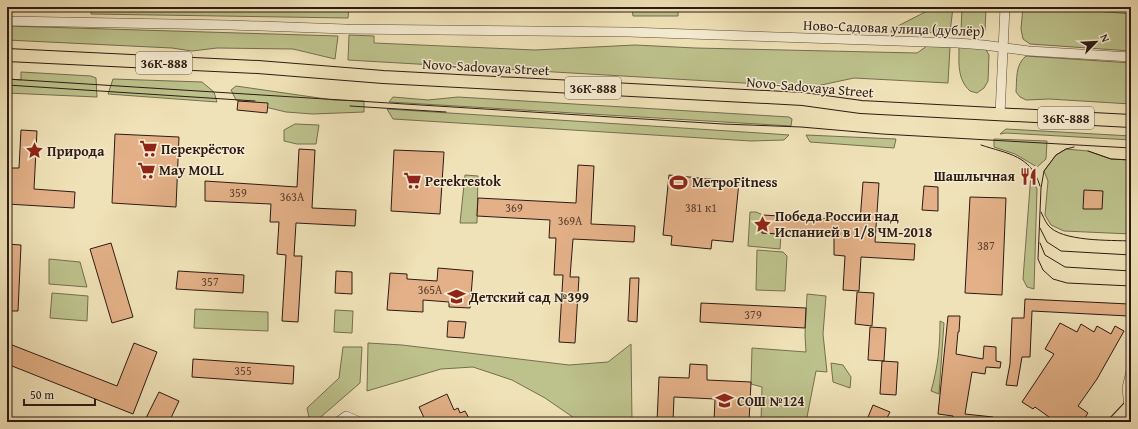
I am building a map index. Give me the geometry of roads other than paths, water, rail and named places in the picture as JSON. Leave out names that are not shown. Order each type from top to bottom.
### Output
[{"type":"main road","name":"Novo-Sadovaya Street","points":[[7,54],[258,67],[391,77],[803,99],[862,107],[1131,121]]},
{"type":"main road","points":[[1115,422],[1130,406]]},
{"type":"street","points":[[1000,114],[1005,7]]},
{"type":"street","name":"Ново-Садовая улица (дублёр)","points":[[7,21],[230,25],[345,29],[636,32],[958,43],[1004,48],[1131,57]]},
{"type":"street","points":[[1130,406],[1127,388],[1131,371]]},
{"type":"street","points":[[338,422],[346,416],[360,422]]},
{"type":"tram line","points":[[7,79],[723,124],[801,127],[882,134],[1131,148]]},
{"type":"tram line","points":[[7,85],[255,101]]},
{"type":"tram line","points":[[350,106],[446,112]]},
{"type":"tram line","points":[[981,145],[1017,157],[1031,168],[1040,186]]},
{"type":"tram line","points":[[1074,147],[1066,149],[1056,155],[1044,171],[1041,188],[1038,259],[1043,270],[1053,279],[1067,283],[1131,286]]},
{"type":"tram line","points":[[1088,151],[1111,159],[1131,160]]},
{"type":"tram line","points":[[1041,212],[1048,225],[1054,231],[1064,235],[1087,239],[1131,241]]},
{"type":"tram line","points":[[1040,228],[1047,242],[1061,251],[1131,255]]},
{"type":"tram line","points":[[1040,243],[1045,255],[1065,267],[1131,271]]},
{"type":"place","name":"Перекрёсток","points":[[148,149]]},
{"type":"place","name":"Природа","points":[[34,151]]},
{"type":"place","name":"May MOLL","points":[[146,170]]},
{"type":"place","name":"Шашлычная","points":[[1028,176]]},
{"type":"place","name":"Perekrestok","points":[[412,181]]},
{"type":"place","name":"МетроFitness","points":[[679,182]]},
{"type":"place","name":"Победа России над Испанией в 1/8 ЧМ-2018","points":[[762,224]]},
{"type":"place","name":"Детский сад №399","points":[[456,297]]},
{"type":"place","name":"СОШ №124","points":[[724,401]]}]
